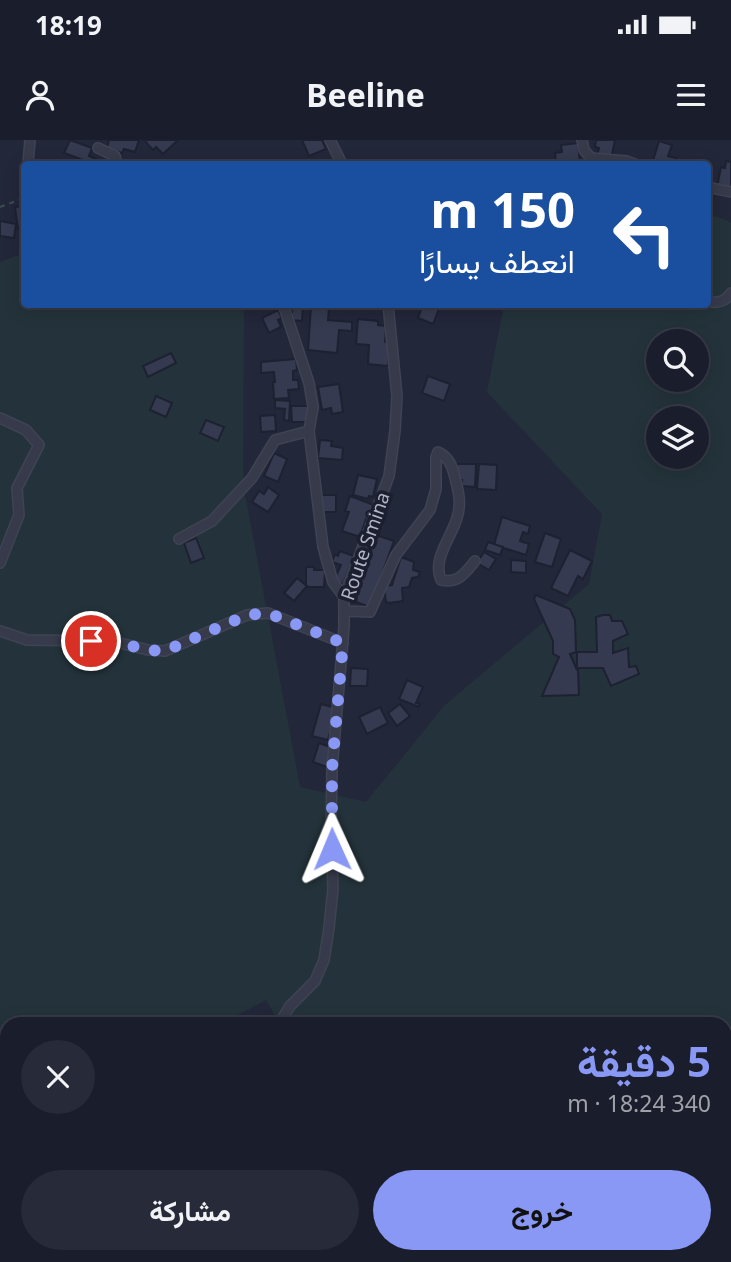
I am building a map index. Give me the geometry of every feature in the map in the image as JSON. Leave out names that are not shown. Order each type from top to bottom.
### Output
[{"type":"street","points":[[28,161],[30,140]]},
{"type":"street","points":[[330,140],[340,161]]},
{"type":"street","points":[[582,140],[584,150],[591,158],[627,161]]},
{"type":"street","points":[[97,149],[115,156],[116,161]]},
{"type":"street","points":[[711,188],[731,192]]},
{"type":"street","points":[[711,301],[719,302],[731,293]]},
{"type":"street","points":[[284,308],[309,383],[313,407],[309,431],[323,547],[333,582],[344,597]]},
{"type":"street","name":"Route Smina","points":[[283,1017],[290,1006],[315,981],[324,960],[333,889],[332,769],[343,643],[344,597],[389,476],[395,430],[397,396],[388,308]]},
{"type":"street","points":[[0,418],[26,430],[39,445],[18,488],[19,515],[0,563]]},
{"type":"street","points":[[179,539],[212,521],[252,478],[275,440],[309,431]]},
{"type":"street","points":[[344,611],[369,612],[396,555],[430,510],[436,489],[438,452],[444,454],[452,467],[460,497],[458,516],[437,572],[441,580],[450,582],[461,578],[475,561]]},
{"type":"street","points":[[0,631],[27,640],[112,641],[148,650],[165,651],[247,615],[268,613],[343,643]]},
{"type":"path","points":[[0,207],[21,199]]},
{"type":"shaded area","points":[[711,215],[726,220],[731,223],[731,1017],[276,1017],[266,1000],[234,1017],[0,1017],[0,262],[21,254],[21,308],[244,308],[243,484],[300,787],[366,802],[445,705],[589,584],[602,514],[487,392],[503,308],[711,308]]},
{"type":"building","points":[[70,140],[92,148],[89,156],[96,159],[86,161],[64,153]]},
{"type":"building","points":[[109,140],[139,140],[135,152],[124,149],[122,153],[107,148]]},
{"type":"building","points":[[144,140],[178,140],[163,154],[156,147],[153,150]]},
{"type":"building","points":[[302,140],[322,140],[326,149],[309,156]]},
{"type":"building","points":[[596,140],[615,140],[611,159],[597,156],[599,148],[595,147]]},
{"type":"building","points":[[659,141],[672,145],[668,156],[676,158],[675,161],[653,161]]},
{"type":"building","points":[[578,143],[580,161],[556,161],[555,153],[562,152],[561,145]]},
{"type":"building","points":[[726,161],[731,162],[731,189],[717,187],[721,167],[725,168]]},
{"type":"building","points":[[21,206],[21,228],[18,229],[15,207]]},
{"type":"building","points":[[0,221],[16,224],[14,238],[0,236]]},
{"type":"building","points":[[292,308],[303,308],[302,321],[291,320]]},
{"type":"building","points":[[311,308],[329,308],[328,320],[352,322],[352,331],[339,330],[337,353],[308,350]]},
{"type":"building","points":[[422,308],[439,308],[433,324],[418,318]]},
{"type":"building","points":[[278,310],[282,318],[278,320],[281,327],[269,333],[262,318]]},
{"type":"building","points":[[358,319],[378,321],[378,325],[386,326],[385,342],[390,343],[388,366],[368,364],[369,345],[356,344]]},
{"type":"building","points":[[171,353],[176,363],[148,377],[143,366]]},
{"type":"building","points":[[296,359],[297,370],[293,371],[293,380],[298,380],[299,389],[288,390],[289,398],[274,399],[274,372],[261,373],[261,362]]},
{"type":"building","points":[[428,376],[450,384],[444,401],[422,393]]},
{"type":"building","points":[[339,384],[343,412],[332,414],[331,408],[322,410],[318,387]]},
{"type":"building","points":[[156,396],[172,403],[166,417],[150,410]]},
{"type":"building","points":[[275,400],[290,401],[289,421],[284,420],[285,409],[275,408]]},
{"type":"building","points":[[291,406],[308,406],[308,422],[292,422]]},
{"type":"building","points":[[275,415],[276,431],[261,432],[260,416]]},
{"type":"building","points":[[206,420],[224,427],[218,441],[200,433]]},
{"type":"building","points":[[320,440],[332,441],[331,446],[343,448],[342,460],[318,458]]},
{"type":"building","points":[[274,453],[287,459],[278,482],[264,476]]},
{"type":"building","points":[[457,464],[476,464],[475,487],[461,486],[462,480],[457,480]]},
{"type":"building","points":[[479,464],[497,465],[496,490],[477,489]]},
{"type":"building","points":[[358,475],[377,479],[373,497],[369,496],[368,499],[353,495]]},
{"type":"building","points":[[268,487],[279,495],[268,512],[252,502],[259,491],[264,494]]},
{"type":"building","points":[[321,495],[336,495],[336,512],[322,512]]},
{"type":"building","points":[[350,496],[374,505],[360,537],[342,531],[349,512],[345,511]]},
{"type":"building","points":[[502,517],[530,526],[528,534],[523,532],[520,541],[529,544],[526,555],[494,545]]},
{"type":"building","points":[[545,533],[561,539],[552,567],[535,562]]},
{"type":"building","points":[[376,535],[394,541],[370,607],[353,601]]},
{"type":"building","points":[[196,538],[204,558],[191,563],[184,543]]},
{"type":"building","points":[[488,542],[503,547],[500,555],[485,550]]},
{"type":"building","points":[[570,550],[592,561],[583,579],[578,576],[568,596],[551,588]]},
{"type":"building","points":[[340,551],[354,556],[343,584],[334,580],[341,565],[332,562],[335,554],[338,556]]},
{"type":"building","points":[[484,552],[496,559],[489,570],[477,563]]},
{"type":"building","points":[[401,557],[414,562],[413,570],[420,572],[418,577],[412,578],[409,587],[402,588],[403,601],[389,603],[386,602],[384,588],[392,585]]},
{"type":"building","points":[[511,560],[526,561],[526,573],[511,572]]},
{"type":"building","points":[[306,567],[325,570],[324,587],[306,587]]},
{"type":"building","points":[[297,578],[307,586],[294,601],[284,593]]},
{"type":"building","points":[[536,595],[570,609],[575,620],[576,652],[570,654],[577,670],[577,652],[597,652],[596,617],[610,615],[612,621],[622,621],[628,634],[613,641],[613,653],[628,648],[629,667],[636,666],[639,674],[611,686],[603,668],[578,668],[579,695],[542,696],[559,657],[553,654],[553,641],[534,599]]},
{"type":"building","points":[[351,668],[368,669],[367,686],[350,686]]},
{"type":"building","points":[[407,680],[423,687],[416,703],[420,704],[419,707],[399,699]]},
{"type":"building","points":[[321,704],[336,708],[328,740],[312,736]]},
{"type":"building","points":[[400,704],[410,716],[397,726],[388,713]]},
{"type":"building","points":[[380,707],[388,723],[367,734],[359,717]]},
{"type":"building","points":[[319,743],[333,748],[327,767],[313,762]]},
{"type":"route","points":[[91,641],[112,641],[148,650],[165,651],[247,615],[268,613],[343,643],[332,769],[332,849]]}]
